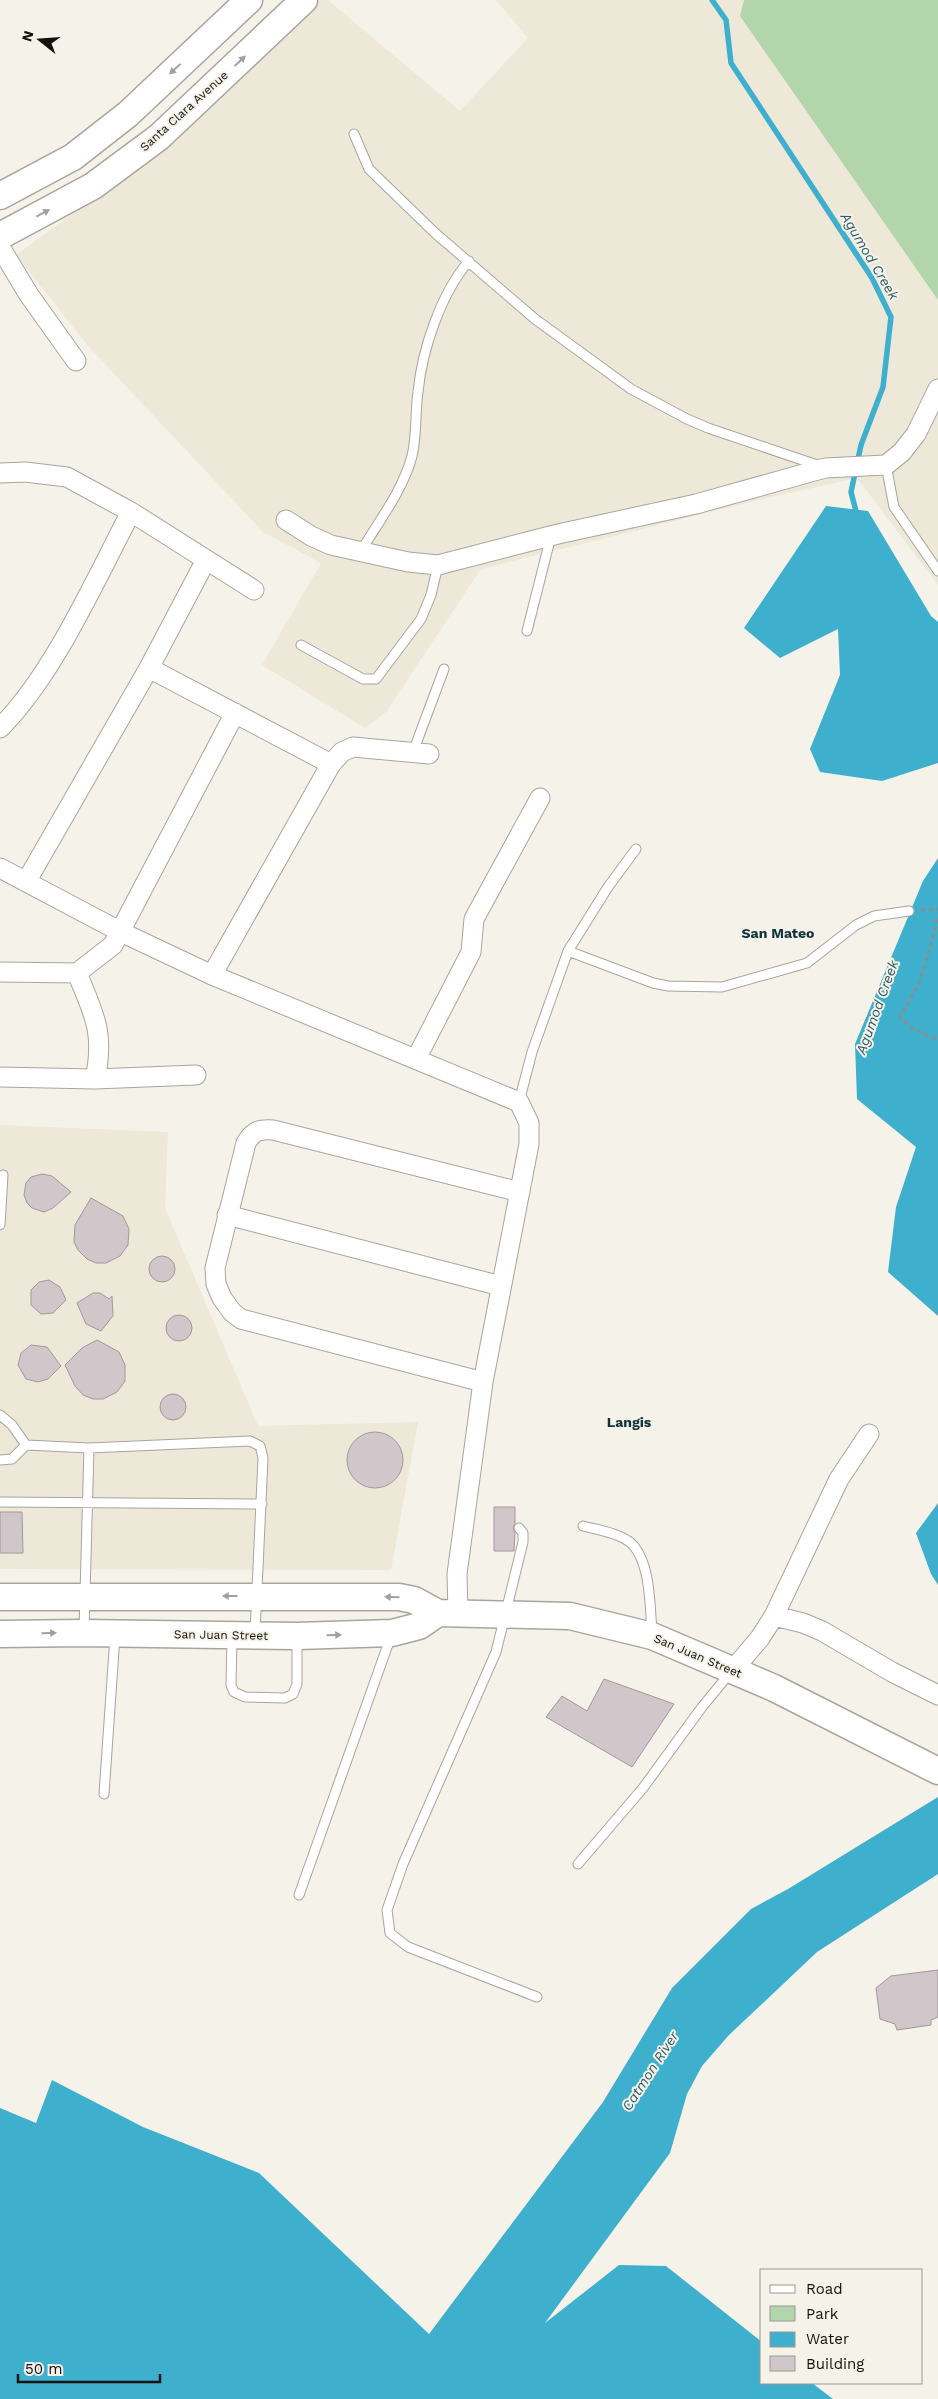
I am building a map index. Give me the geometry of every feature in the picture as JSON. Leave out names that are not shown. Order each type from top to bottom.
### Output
[{"type":"main road","points":[[0,196],[73,157],[128,114],[249,0]]},
{"type":"main road","name":"Santa Clara Avenue","points":[[0,236],[93,186],[159,137],[304,0]]},
{"type":"main road","name":"San Juan Street","points":[[0,1597],[398,1597],[414,1600],[448,1613],[570,1616],[652,1636],[774,1688],[937,1770]]},
{"type":"main road","name":"San Juan Street","points":[[0,1634],[115,1633],[297,1636],[392,1633],[419,1626],[448,1613]]},
{"type":"street","points":[[0,247],[29,295],[76,361]]},
{"type":"street","points":[[286,520],[311,536],[331,545],[408,562],[438,565],[551,536],[696,504],[829,468],[882,465],[902,452],[916,434],[938,389]]},
{"type":"street","points":[[0,472],[25,472],[67,477],[131,512],[254,590]]},
{"type":"street","points":[[0,728],[31,689],[61,644],[131,512]]},
{"type":"street","points":[[26,882],[149,668],[206,560]]},
{"type":"street","points":[[149,668],[331,764]]},
{"type":"street","points":[[0,972],[78,973],[113,945],[235,713]]},
{"type":"street","points":[[212,975],[331,764],[342,752],[353,747],[421,753]]},
{"type":"street","points":[[416,1059],[471,952],[474,919],[540,798]]},
{"type":"street","points":[[0,868],[121,932],[212,975],[519,1102],[526,1113],[530,1132],[483,1382],[457,1574],[448,1613]]},
{"type":"street","points":[[78,973],[99,1031],[100,1055],[95,1078]]},
{"type":"street","points":[[0,1077],[95,1078],[196,1075]]},
{"type":"street","points":[[483,1382],[241,1319],[232,1312],[222,1298],[216,1284],[215,1268],[218,1250],[246,1144],[251,1135],[257,1131],[265,1130],[520,1192]]},
{"type":"street","points":[[227,1214],[502,1286]]},
{"type":"street","points":[[732,1671],[760,1638],[774,1616],[839,1479],[869,1434]]},
{"type":"street","points":[[774,1616],[803,1623],[822,1631],[892,1672],[938,1695]]},
{"type":"lane","points":[[354,134],[369,169],[435,233],[535,319],[631,389],[687,420],[829,468]]},
{"type":"lane","points":[[361,551],[405,475],[414,448],[418,390],[427,349],[444,298],[469,262]]},
{"type":"lane","points":[[882,465],[894,507],[938,571]]},
{"type":"lane","points":[[527,631],[551,536]]},
{"type":"lane","points":[[301,645],[364,679],[376,679],[421,619],[431,595],[438,565]]},
{"type":"lane","points":[[421,753],[444,669]]},
{"type":"lane","points":[[519,1102],[532,1052],[568,951],[608,887],[636,849]]},
{"type":"lane","points":[[568,951],[653,983],[668,986],[722,987],[807,963],[856,925],[874,916],[909,911]]},
{"type":"lane","points":[[0,1225],[3,1175]]},
{"type":"lane","points":[[0,1415],[12,1425],[26,1445]]},
{"type":"lane","points":[[0,1460],[12,1460],[26,1445],[89,1448],[250,1441],[260,1446],[264,1458],[257,1596],[243,1636],[230,1686],[234,1692],[245,1697],[265,1698],[285,1698],[293,1694],[297,1684],[297,1636]]},
{"type":"lane","points":[[84,1633],[89,1448]]},
{"type":"lane","points":[[0,1502],[262,1504]]},
{"type":"lane","points":[[583,1526],[612,1533],[631,1544],[646,1573],[652,1636]]},
{"type":"lane","points":[[519,1528],[523,1533],[523,1542],[496,1652],[403,1864],[387,1910],[390,1933],[408,1947],[537,1997]]},
{"type":"lane","points":[[104,1794],[115,1633]]},
{"type":"lane","points":[[300,1895],[392,1633]]},
{"type":"lane","points":[[578,1864],[643,1788],[702,1707],[732,1671]]},
{"type":"path","points":[[926,910],[938,909]]},
{"type":"path","points":[[938,919],[920,981],[900,1017],[913,1029],[938,1040]]},
{"type":"shaded area","points":[[320,0],[328,0],[460,111],[528,38],[496,0],[938,0],[938,585],[857,478],[759,500],[481,569],[386,712],[365,728],[262,665],[321,563],[263,532],[89,347],[16,255],[158,152]]},
{"type":"shaded area","points":[[0,1125],[168,1132],[165,1208],[258,1426],[418,1422],[391,1570],[0,1569]]},
{"type":"green space","points":[[744,0],[938,0],[938,300],[740,16]]},
{"type":"water","points":[[826,506],[868,511],[931,616],[938,622],[938,763],[882,781],[820,772],[810,749],[840,675],[838,629],[780,658],[744,628]]},
{"type":"water","points":[[938,858],[938,1316],[888,1272],[896,1207],[916,1147],[857,1099],[855,1044],[923,881]]},
{"type":"water","points":[[938,1503],[938,1585],[931,1574],[916,1533]]},
{"type":"water","name":"Catmon River","points":[[938,1797],[938,1874],[817,1952],[729,2035],[702,2066],[687,2094],[670,2153],[545,2323],[619,2265],[666,2266],[760,2340],[760,2384],[813,2384],[833,2399],[0,2399],[0,2108],[36,2123],[52,2080],[143,2127],[259,2173],[429,2334],[603,2102],[672,1988],[751,1909],[788,1889]]},
{"type":"building","points":[[42,1174],[52,1176],[71,1192],[53,1208],[44,1212],[32,1208],[27,1203],[24,1195],[26,1183],[31,1177]]},
{"type":"building","points":[[91,1198],[123,1216],[129,1229],[128,1245],[120,1256],[106,1263],[96,1263],[87,1259],[78,1250],[74,1242],[75,1225]]},
{"type":"building","points":[[162,1256],[171,1260],[175,1269],[171,1278],[162,1282],[153,1278],[149,1269],[153,1260]]},
{"type":"building","points":[[49,1280],[60,1287],[66,1300],[53,1313],[41,1314],[31,1305],[31,1290],[39,1282]]},
{"type":"building","points":[[93,1293],[100,1293],[109,1299],[112,1296],[113,1316],[101,1331],[86,1324],[77,1303]]},
{"type":"building","points":[[179,1315],[188,1319],[192,1328],[188,1337],[179,1341],[170,1337],[166,1328],[170,1319]]},
{"type":"building","points":[[97,1340],[119,1352],[125,1365],[125,1381],[117,1392],[103,1399],[93,1399],[83,1395],[75,1386],[65,1365],[82,1348]]},
{"type":"building","points":[[31,1345],[47,1347],[61,1366],[48,1379],[38,1382],[26,1379],[18,1365],[21,1353]]},
{"type":"building","points":[[173,1394],[182,1398],[186,1407],[182,1416],[173,1420],[164,1416],[160,1407],[164,1398]]},
{"type":"building","points":[[375,1432],[386,1434],[395,1440],[401,1449],[403,1460],[401,1471],[395,1480],[386,1486],[375,1488],[364,1486],[355,1480],[349,1471],[347,1460],[349,1449],[355,1440],[364,1434]]},
{"type":"building","points":[[494,1507],[515,1507],[515,1523],[513,1528],[515,1533],[514,1551],[494,1551]]},
{"type":"building","points":[[0,1512],[22,1512],[23,1553],[0,1553]]},
{"type":"building","points":[[604,1679],[674,1704],[632,1767],[546,1717],[562,1696],[587,1711]]},
{"type":"building","points":[[938,1970],[938,2017],[931,2020],[931,2025],[897,2030],[895,2024],[880,2019],[876,1988],[891,1976]]},
{"type":"waterway","name":"Agumod Creek","points":[[712,0],[726,20],[731,63],[872,278],[891,317],[883,387],[861,445],[851,492],[857,515]]},
{"type":"district","name":"San Mateo","points":[[778,933]]},
{"type":"district","name":"Langis","points":[[629,1422]]}]
